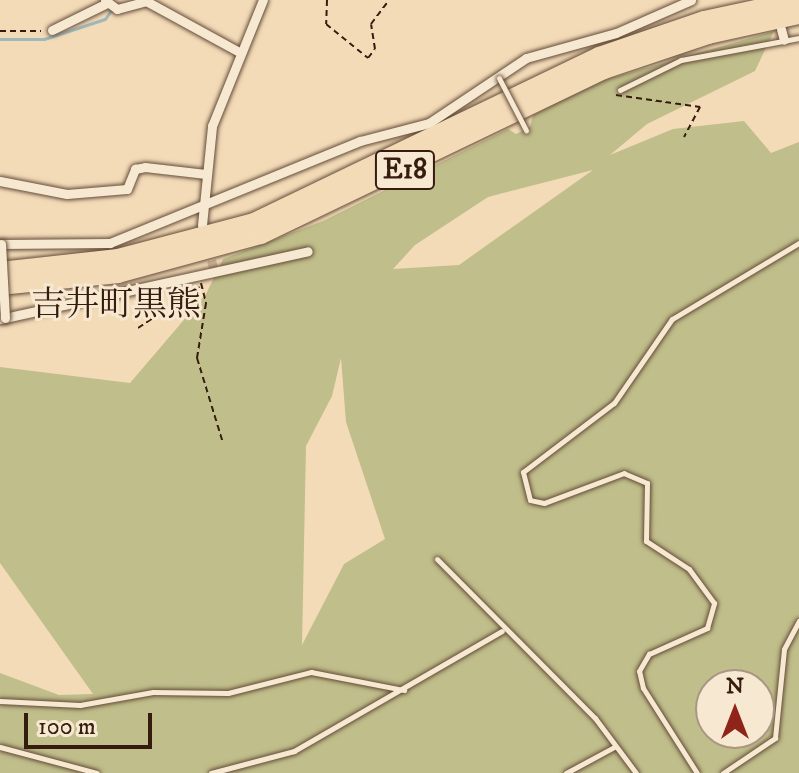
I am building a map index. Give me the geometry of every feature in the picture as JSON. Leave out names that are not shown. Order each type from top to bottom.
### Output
[{"type":"highway","name":"E18","points":[[0,271],[153,251],[254,222],[599,56],[704,20],[797,0]]},
{"type":"highway","name":"E18","points":[[0,286],[143,269],[261,235],[604,70],[708,35],[799,15]]},
{"type":"street","points":[[202,225],[212,126],[239,52],[263,0]]},
{"type":"street","points":[[308,251],[201,282],[127,286],[2,318],[1,244],[110,243],[360,141],[429,123],[498,75],[691,0]]},
{"type":"street","points":[[52,30],[106,2],[117,9],[146,1],[239,52]]},
{"type":"street","points":[[781,29],[784,40]]},
{"type":"street","points":[[0,181],[67,194],[127,189],[135,169],[145,167],[206,174]]},
{"type":"lane","points":[[620,90],[681,60],[799,38]]},
{"type":"lane","points":[[498,75],[526,130]]},
{"type":"lane","points":[[697,773],[643,688],[639,671],[649,654],[707,628],[714,603],[689,569],[646,541],[647,483],[624,473],[544,503],[530,500],[523,472],[614,403],[672,319],[799,243]]},
{"type":"lane","points":[[437,559],[502,631],[595,718],[636,773]]},
{"type":"lane","points":[[723,773],[775,738],[784,649],[799,621]]},
{"type":"lane","points":[[211,773],[275,760],[404,690],[502,631]]},
{"type":"lane","points":[[0,701],[80,705],[153,692],[228,693],[311,672],[404,690]]},
{"type":"lane","points":[[0,747],[97,773]]},
{"type":"lane","points":[[566,773],[614,747]]},
{"type":"path","points":[[327,0],[326,24],[368,58],[375,49],[371,24],[389,0]]},
{"type":"path","points":[[0,31],[52,30]]},
{"type":"path","points":[[620,90],[620,100],[700,107],[684,137]]},
{"type":"path","points":[[138,328],[201,282]]},
{"type":"path","points":[[201,282],[197,358],[222,440]]},
{"type":"shaded area","points":[[774,31],[755,71],[647,124],[610,155],[673,129],[744,121],[771,153],[799,142],[799,773],[0,773],[0,673],[59,695],[93,694],[0,563],[0,367],[130,383],[206,294],[223,259],[323,221],[508,129],[516,134],[530,127],[533,115],[594,83]],"holes":[[[593,170],[459,265],[393,269],[415,245],[488,197]],[[341,358],[346,422],[385,539],[344,564],[302,645],[306,446],[332,396]]]},
{"type":"waterway","points":[[0,39],[44,39],[105,19],[111,10]]},
{"type":"tunnel","points":[[208,247],[215,273]]},
{"type":"district","name":"吉井町黒熊","points":[[116,306]]}]
